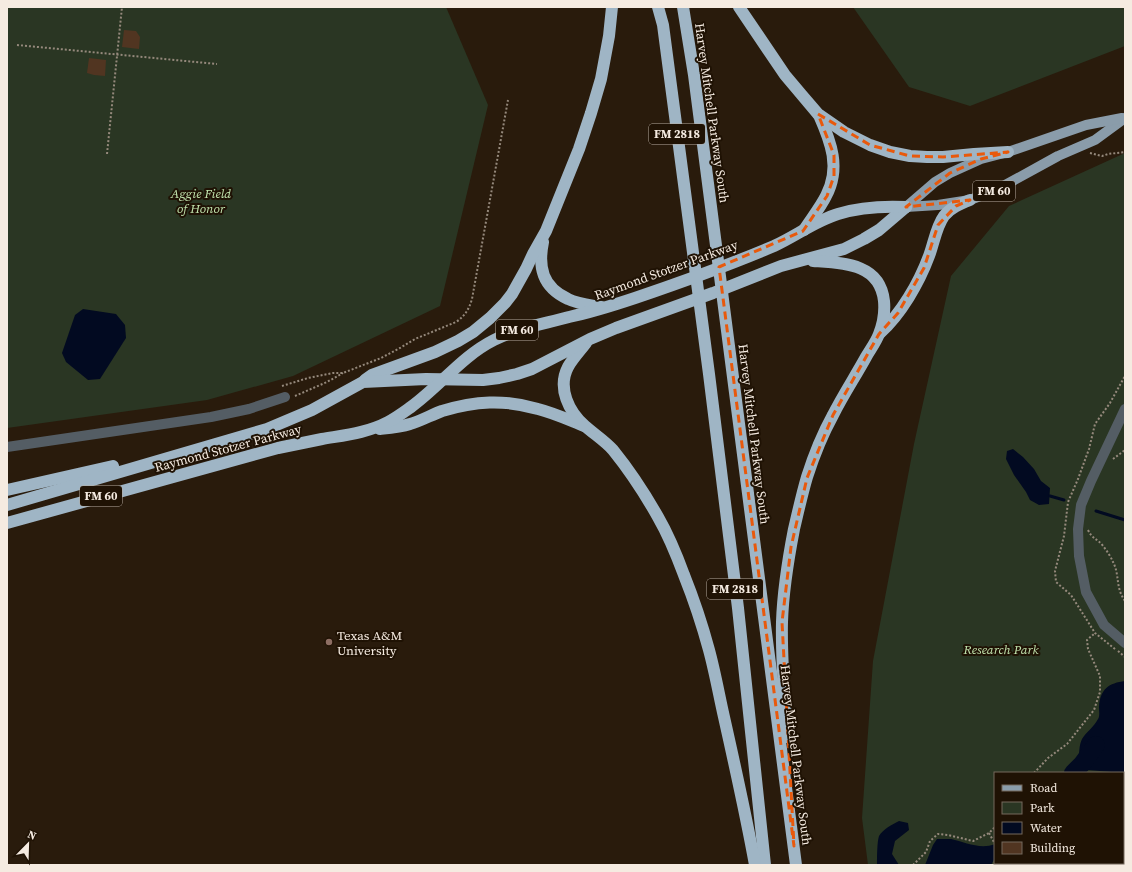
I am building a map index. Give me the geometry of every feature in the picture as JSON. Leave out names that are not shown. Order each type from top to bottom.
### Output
[{"type":"highway","points":[[363,382],[372,375],[435,352],[474,332],[505,303],[515,289],[546,231],[579,149],[601,79],[609,36],[612,7]]},
{"type":"highway","name":"FM 2818","points":[[658,7],[664,33],[711,390],[738,608],[765,865]]},
{"type":"highway","name":"Harvey Mitchell Parkway South","points":[[683,7],[694,74],[796,865]]},
{"type":"highway","points":[[739,7],[785,75],[818,114],[828,134],[834,155],[834,176],[827,196],[803,231]]},
{"type":"highway","points":[[818,114],[844,132],[870,145],[890,152],[927,158],[1008,152]]},
{"type":"highway","points":[[879,334],[894,319],[912,291],[924,268],[938,225],[945,215],[956,206],[970,200]]},
{"type":"highway","name":"Raymond Stotzer Parkway","points":[[7,523],[278,448],[358,433],[388,422],[411,407],[468,357],[493,340],[512,332],[604,308],[704,273],[773,246],[837,214],[851,210],[886,206],[906,207]]},
{"type":"highway","name":"Raymond Stotzer Parkway","points":[[7,505],[268,429],[312,410],[363,382],[420,379],[483,380],[517,374],[532,369],[590,339],[616,328],[781,266],[844,249],[879,230],[906,207]]},
{"type":"highway","points":[[546,231],[540,261],[545,279],[551,287],[558,294],[568,300],[604,308]]},
{"type":"highway","points":[[794,846],[783,670],[782,622],[788,565],[807,478],[818,446],[833,415],[879,334],[885,312],[881,288],[876,280],[861,268],[852,265],[802,260]]},
{"type":"highway","points":[[590,339],[567,369],[564,379],[564,391],[567,402],[570,409],[585,426],[612,449],[625,466],[661,523],[678,559],[695,602],[709,651],[746,816],[755,865]]},
{"type":"highway","points":[[358,433],[410,424],[441,411],[482,402],[519,404],[539,409],[585,426]]},
{"type":"highway","points":[[7,490],[119,465],[194,444],[213,445]]},
{"type":"main road","name":"Raymond Stotzer Parkway","points":[[1125,118],[1094,140],[1058,156],[998,189],[970,200],[938,205],[906,207],[935,182],[980,159],[1008,152],[1086,125],[1125,118]]},
{"type":"street","points":[[7,447],[211,418],[285,397]]},
{"type":"street","points":[[1125,409],[1081,505],[1078,529],[1079,556],[1086,592],[1104,625],[1125,643]]},
{"type":"path","points":[[107,154],[122,7]]},
{"type":"path","points":[[17,45],[216,64]]},
{"type":"path","points":[[285,397],[298,395],[343,373],[381,358],[415,339],[456,322],[466,314],[472,299],[508,100]]},
{"type":"path","points":[[1102,156],[1125,152]]},
{"type":"path","points":[[282,386],[308,378],[333,373],[343,373]]},
{"type":"path","points":[[1111,462],[1114,457],[1125,450]]},
{"type":"path","points":[[1087,526],[1090,536],[1103,545],[1114,563],[1118,589],[1125,601]]},
{"type":"path","points":[[1035,772],[1048,758],[1067,744],[1094,710],[1100,692],[1100,676],[1088,649],[1087,640],[1095,633]]},
{"type":"path","points":[[913,865],[926,852],[930,841],[938,834],[974,841],[994,829]]},
{"type":"path","points":[[989,833],[994,842]]},
{"type":"highlighted area","points":[[818,114],[870,145],[910,156],[943,157],[1008,152],[981,159],[950,173],[906,207],[970,200],[956,206],[938,225],[924,268],[898,313],[879,334],[833,415],[807,478],[791,547],[782,622],[794,846],[719,267],[803,231],[827,196],[834,176],[834,155]]},
{"type":"green space","name":"Aggie Field of Honor","points":[[7,7],[446,7],[488,105],[440,306],[293,376],[207,400],[7,428]]},
{"type":"green space","points":[[853,7],[1125,7],[1125,46],[970,106],[909,87]]},
{"type":"green space","name":"Research Park","points":[[1125,153],[1125,841],[1124,842],[1124,772],[994,772],[994,864],[1109,865],[868,865],[862,818],[873,661],[914,444],[951,276],[1009,206]]},
{"type":"water","points":[[83,309],[116,314],[125,325],[126,338],[100,379],[88,380],[66,362],[62,353],[75,315]]},
{"type":"water","points":[[1013,449],[1023,457],[1034,469],[1041,481],[1050,488],[1049,504],[1039,505],[1030,500],[1006,459],[1007,451]]},
{"type":"water","points":[[1125,681],[1125,772],[1088,770],[1079,761],[1081,741],[1099,718],[1099,707],[1103,691],[1114,683]]},
{"type":"water","points":[[899,821],[908,823],[909,830],[895,841],[892,854],[899,865],[877,865],[877,846],[879,836],[891,825]]},
{"type":"water","points":[[937,839],[951,839],[978,846],[994,844],[994,860],[991,865],[925,865]]},
{"type":"building","points":[[124,30],[136,31],[140,37],[139,49],[122,47]]},
{"type":"building","points":[[89,58],[106,60],[105,76],[87,73]]},
{"type":"waterway","points":[[1050,496],[1064,500]]},
{"type":"waterway","points":[[1096,511],[1125,520]]},
{"type":"waterway","points":[[1074,772],[1096,745]]},
{"type":"place","name":"Texas A&M University","points":[[329,642]]}]
